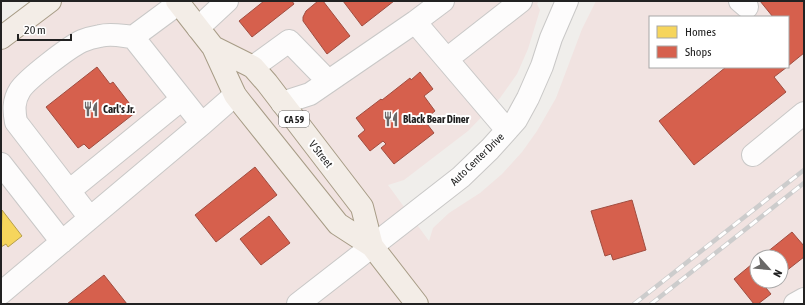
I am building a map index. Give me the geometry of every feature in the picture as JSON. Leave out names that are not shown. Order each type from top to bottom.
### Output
[{"type":"main road","points":[[1,38],[50,1]]},
{"type":"main road","name":"V Street","points":[[178,2],[213,47],[235,95],[338,224],[372,246],[417,304]]},
{"type":"main road","name":"V Street","points":[[213,47],[253,67],[282,103],[362,207],[372,246]]},
{"type":"street","points":[[198,28],[227,1]]},
{"type":"street","points":[[282,103],[310,94],[443,1]]},
{"type":"street","points":[[447,59],[521,1]]},
{"type":"street","points":[[90,218],[16,122],[14,109],[15,100],[19,90],[27,81],[82,41],[100,35],[133,37],[178,2]]},
{"type":"street","name":"Auto Center Drive","points":[[298,304],[461,177],[490,149],[516,120],[528,98],[542,66],[564,2]]},
{"type":"street","points":[[415,22],[507,130]]},
{"type":"street","points":[[133,37],[202,124]]},
{"type":"street","points":[[253,67],[289,41],[328,81]]},
{"type":"street","points":[[1,293],[235,95]]},
{"type":"street","points":[[69,191],[182,99]]},
{"type":"street","points":[[753,155],[804,113]]},
{"type":"street","points":[[1,164],[62,242]]},
{"type":"street","points":[[795,304],[804,299]]},
{"type":"shaded area","points":[[33,1],[539,1],[537,4],[540,10],[528,49],[517,74],[500,98],[468,131],[404,180],[388,185],[429,241],[433,228],[449,213],[480,193],[502,174],[522,152],[537,131],[556,98],[582,29],[596,1],[804,1],[804,304],[1,304],[1,29]]},
{"type":"building: Homes","points":[[2,210],[22,236],[8,247],[6,244],[1,247]]},
{"type":"building: Shops","points":[[264,1],[292,1],[294,4],[252,37],[239,21]]},
{"type":"building: Shops","points":[[318,1],[323,1],[350,36],[327,54],[303,21],[306,11]]},
{"type":"building: Shops","points":[[343,1],[394,1],[362,26]]},
{"type":"building: Shops","points":[[760,1],[804,1],[804,53],[789,65],[789,16],[772,16]]},
{"type":"building: Shops","name":"Carl's Jr.","points":[[97,67],[110,84],[113,82],[136,112],[89,149],[84,144],[78,148],[46,107]]},
{"type":"building: Shops","points":[[725,68],[786,68],[774,77],[786,92],[694,165],[659,121]]},
{"type":"building: Shops","name":"Black Bear Diner","points":[[420,72],[433,89],[424,96],[435,111],[424,120],[434,133],[394,164],[381,148],[386,144],[383,141],[370,151],[358,136],[365,130],[356,118],[410,78],[411,80]]},
{"type":"building: Shops","points":[[255,167],[277,195],[216,242],[195,215]]},
{"type":"building: Shops","points":[[632,200],[646,250],[613,260],[611,254],[605,256],[591,211]]},
{"type":"building: Shops","points":[[269,216],[290,243],[261,265],[240,239]]},
{"type":"building: Shops","points":[[792,232],[804,246],[804,257],[789,269],[789,249],[771,249]]},
{"type":"building: Shops","points":[[749,267],[749,289],[767,289],[771,294],[758,304],[754,304],[734,279]]},
{"type":"building: Shops","points":[[104,275],[127,304],[67,304]]},
{"type":"railway","points":[[634,304],[804,170]]},
{"type":"railway","points":[[651,304],[804,183]]},
{"type":"place","name":"Carl's Jr.","points":[[91,109]]},
{"type":"place","name":"Black Bear Diner","points":[[391,119]]}]
